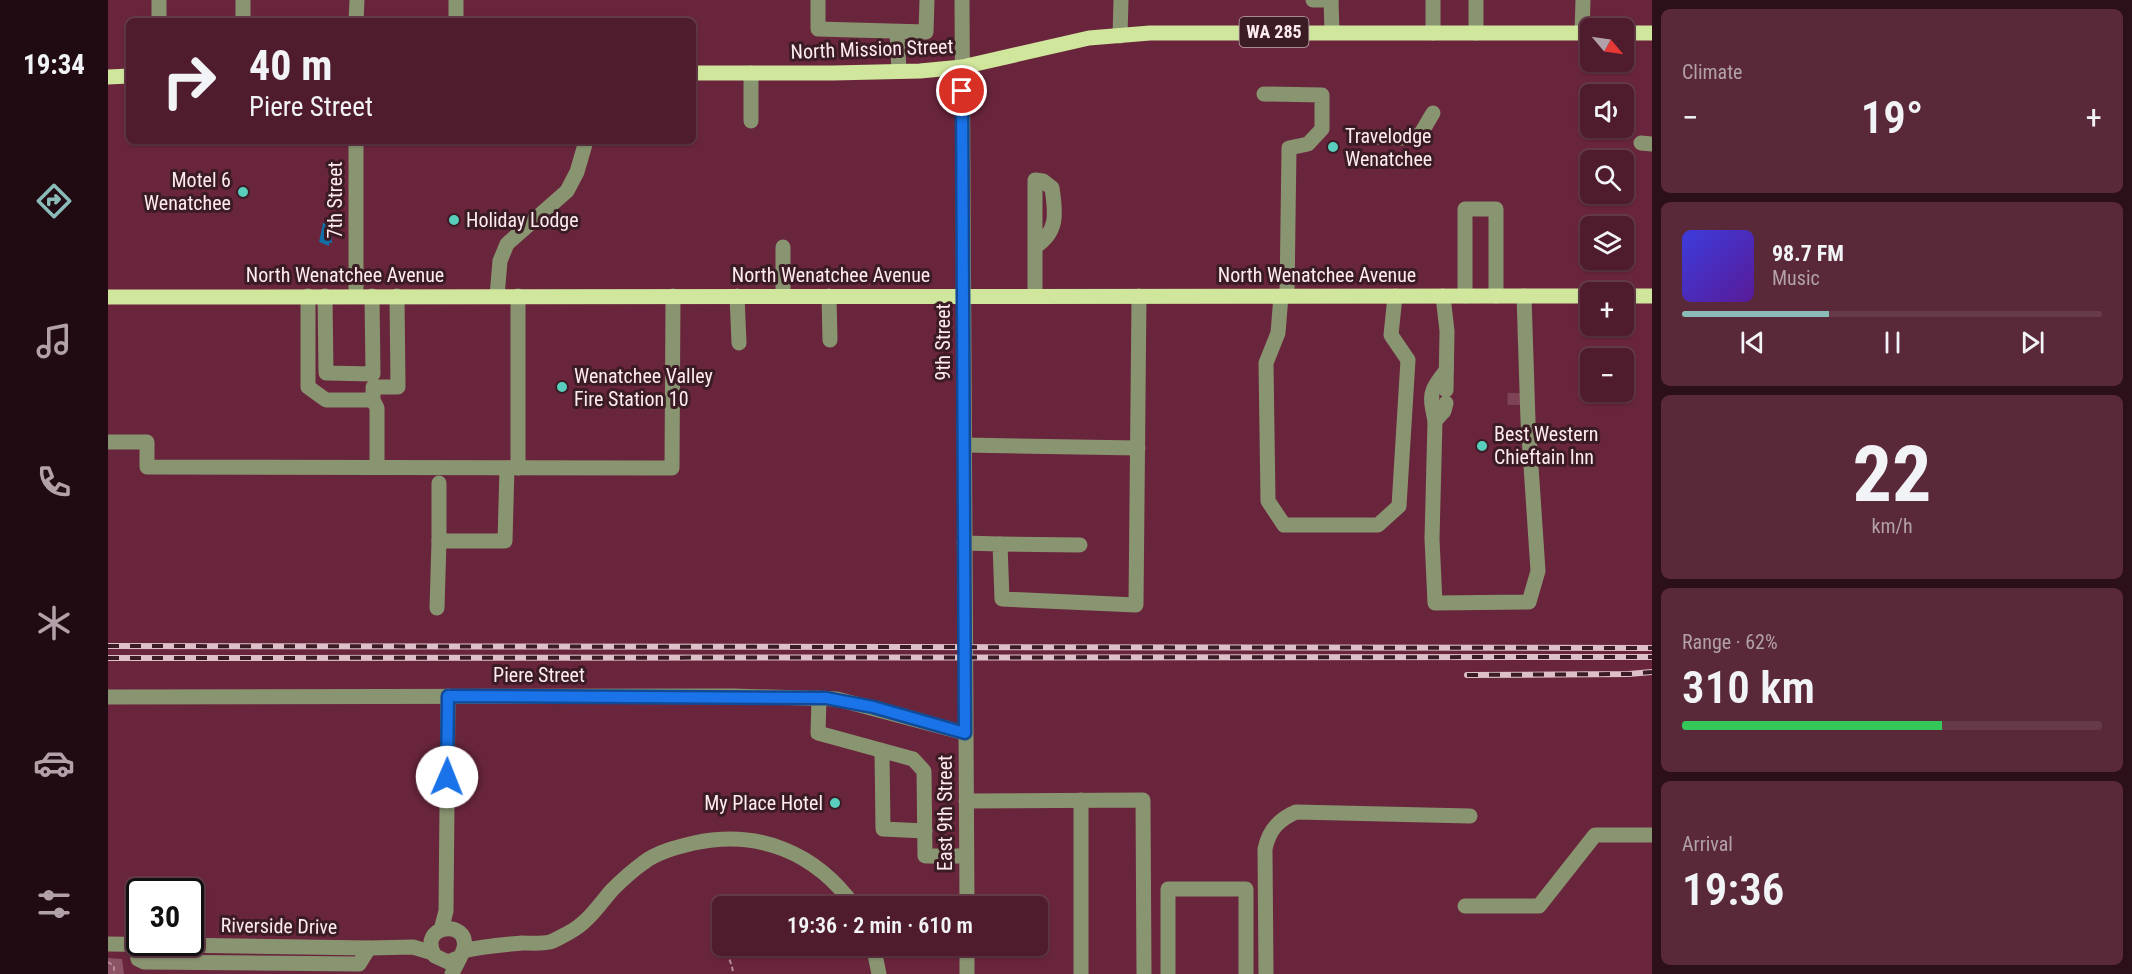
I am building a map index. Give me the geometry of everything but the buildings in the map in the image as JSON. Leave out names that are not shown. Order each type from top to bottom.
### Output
[{"type":"main road","name":"North Mission Street","points":[[696,73],[899,71],[962,67],[1089,38],[1120,36],[1215,32],[1580,33]]},
{"type":"main road","points":[[1634,33],[1652,33]]},
{"type":"main road","points":[[108,77],[126,76]]},
{"type":"main road","name":"North Wenatchee Avenue","points":[[108,297],[1580,296]]},
{"type":"main road","points":[[1634,296],[1652,296]]},
{"type":"street","points":[[159,0],[159,18]]},
{"type":"street","points":[[243,0],[243,18]]},
{"type":"street","points":[[357,0],[357,18]]},
{"type":"street","points":[[456,0],[456,18]]},
{"type":"street","points":[[818,0],[818,29],[897,32],[926,32],[927,0]]},
{"type":"street","name":"9th Street","points":[[962,0],[965,647]]},
{"type":"street","points":[[1120,36],[1121,0]]},
{"type":"street","points":[[1313,0],[1331,0],[1332,32]]},
{"type":"street","points":[[1433,0],[1433,33]]},
{"type":"street","points":[[1476,0],[1476,33]]},
{"type":"street","points":[[1583,0],[1585,18]]},
{"type":"street","points":[[897,32],[899,71]]},
{"type":"street","points":[[751,73],[751,121]]},
{"type":"street","points":[[1264,94],[1322,95],[1322,129],[1308,144],[1289,148],[1284,296],[1278,333],[1266,363],[1268,501],[1284,525],[1378,525],[1399,506],[1408,360],[1391,335],[1395,296]]},
{"type":"street","points":[[1372,137],[1404,138],[1420,135],[1433,113]]},
{"type":"street","name":"7th Street","points":[[356,144],[356,296]]},
{"type":"street","points":[[497,296],[500,261],[507,244],[567,191],[577,172],[585,144]]},
{"type":"street","points":[[1035,180],[1035,296]]},
{"type":"street","points":[[1465,296],[1465,209],[1496,209],[1496,296]]},
{"type":"street","points":[[783,247],[783,296]]},
{"type":"street","points":[[308,296],[308,387],[326,400],[373,387],[398,387],[397,296]]},
{"type":"street","points":[[325,296],[326,373],[373,387]]},
{"type":"street","points":[[372,296],[377,467]]},
{"type":"street","points":[[439,541],[505,541],[512,468],[518,296]]},
{"type":"street","points":[[108,441],[147,442],[147,467],[672,468],[673,296]]},
{"type":"street","points":[[737,296],[739,343]]},
{"type":"street","points":[[829,296],[830,340]]},
{"type":"street","points":[[1000,544],[1002,599],[1136,605],[1139,296]]},
{"type":"street","points":[[1436,421],[1444,411],[1446,396],[1447,331],[1443,296]]},
{"type":"street","points":[[1446,371],[1433,386],[1431,400],[1436,421],[1432,539],[1434,603],[1529,602],[1538,571],[1528,422],[1524,296]]},
{"type":"street","points":[[1526,365],[1515,399],[1528,422]]},
{"type":"street","points":[[964,445],[1138,448]]},
{"type":"street","points":[[438,608],[439,483]]},
{"type":"street","points":[[964,543],[1080,544]]},
{"type":"street","name":"East 9th Street","points":[[965,647],[967,896]]},
{"type":"street","points":[[448,696],[446,911],[452,940],[452,974]]},
{"type":"street","name":"Piere Street","points":[[108,697],[819,698],[851,702],[965,733]]},
{"type":"street","points":[[819,698],[818,734],[913,759],[924,771],[925,856],[966,856]]},
{"type":"street","points":[[882,751],[883,829],[925,831]]},
{"type":"street","points":[[1081,800],[1081,974]]},
{"type":"street","points":[[966,801],[1143,800],[1144,974]]},
{"type":"street","points":[[1266,974],[1265,849],[1269,834],[1280,821],[1296,812],[1470,816]]},
{"type":"street","points":[[1465,906],[1539,906],[1595,835],[1652,835]]},
{"type":"street","points":[[445,974],[431,942],[452,940],[488,945],[550,942],[573,931],[590,917],[615,888],[646,860],[678,846],[732,839],[754,840],[774,845],[820,869],[846,896]]},
{"type":"street","points":[[1167,974],[1168,889],[1246,889],[1246,974]]},
{"type":"street","name":"Riverside Drive","points":[[108,944],[369,948],[413,947],[452,940],[448,962],[413,947]]},
{"type":"street","points":[[875,956],[879,974]]},
{"type":"street","points":[[967,956],[967,974]]},
{"type":"path","points":[[728,956],[733,974]]},
{"type":"path","points":[[108,962],[114,966],[114,974]]},
{"type":"shaded area","points":[[108,958],[122,959],[124,974],[108,974]]},
{"type":"water","points":[[323,223],[331,223],[332,243],[329,243],[329,246],[319,242]]},
{"type":"tunnel","points":[[1515,393],[1515,405]]},
{"type":"railway","points":[[108,646],[1652,648]]},
{"type":"railway","points":[[108,658],[1652,657]]},
{"type":"railway","points":[[1467,675],[1652,672]]},
{"type":"place","name":"Travelodge Wenatchee","points":[[1333,147]]},
{"type":"place","name":"Motel 6 Wenatchee","points":[[243,192]]},
{"type":"place","name":"Holiday Lodge","points":[[454,220]]},
{"type":"place","name":"Wenatchee Valley Fire Station 10","points":[[562,387]]},
{"type":"place","name":"Best Western Chieftain Inn","points":[[1482,446]]},
{"type":"place","name":"My Place Hotel","points":[[835,803]]},
{"type":"route","points":[[447,777],[448,696],[826,698],[873,707],[965,733],[962,91]]}]
